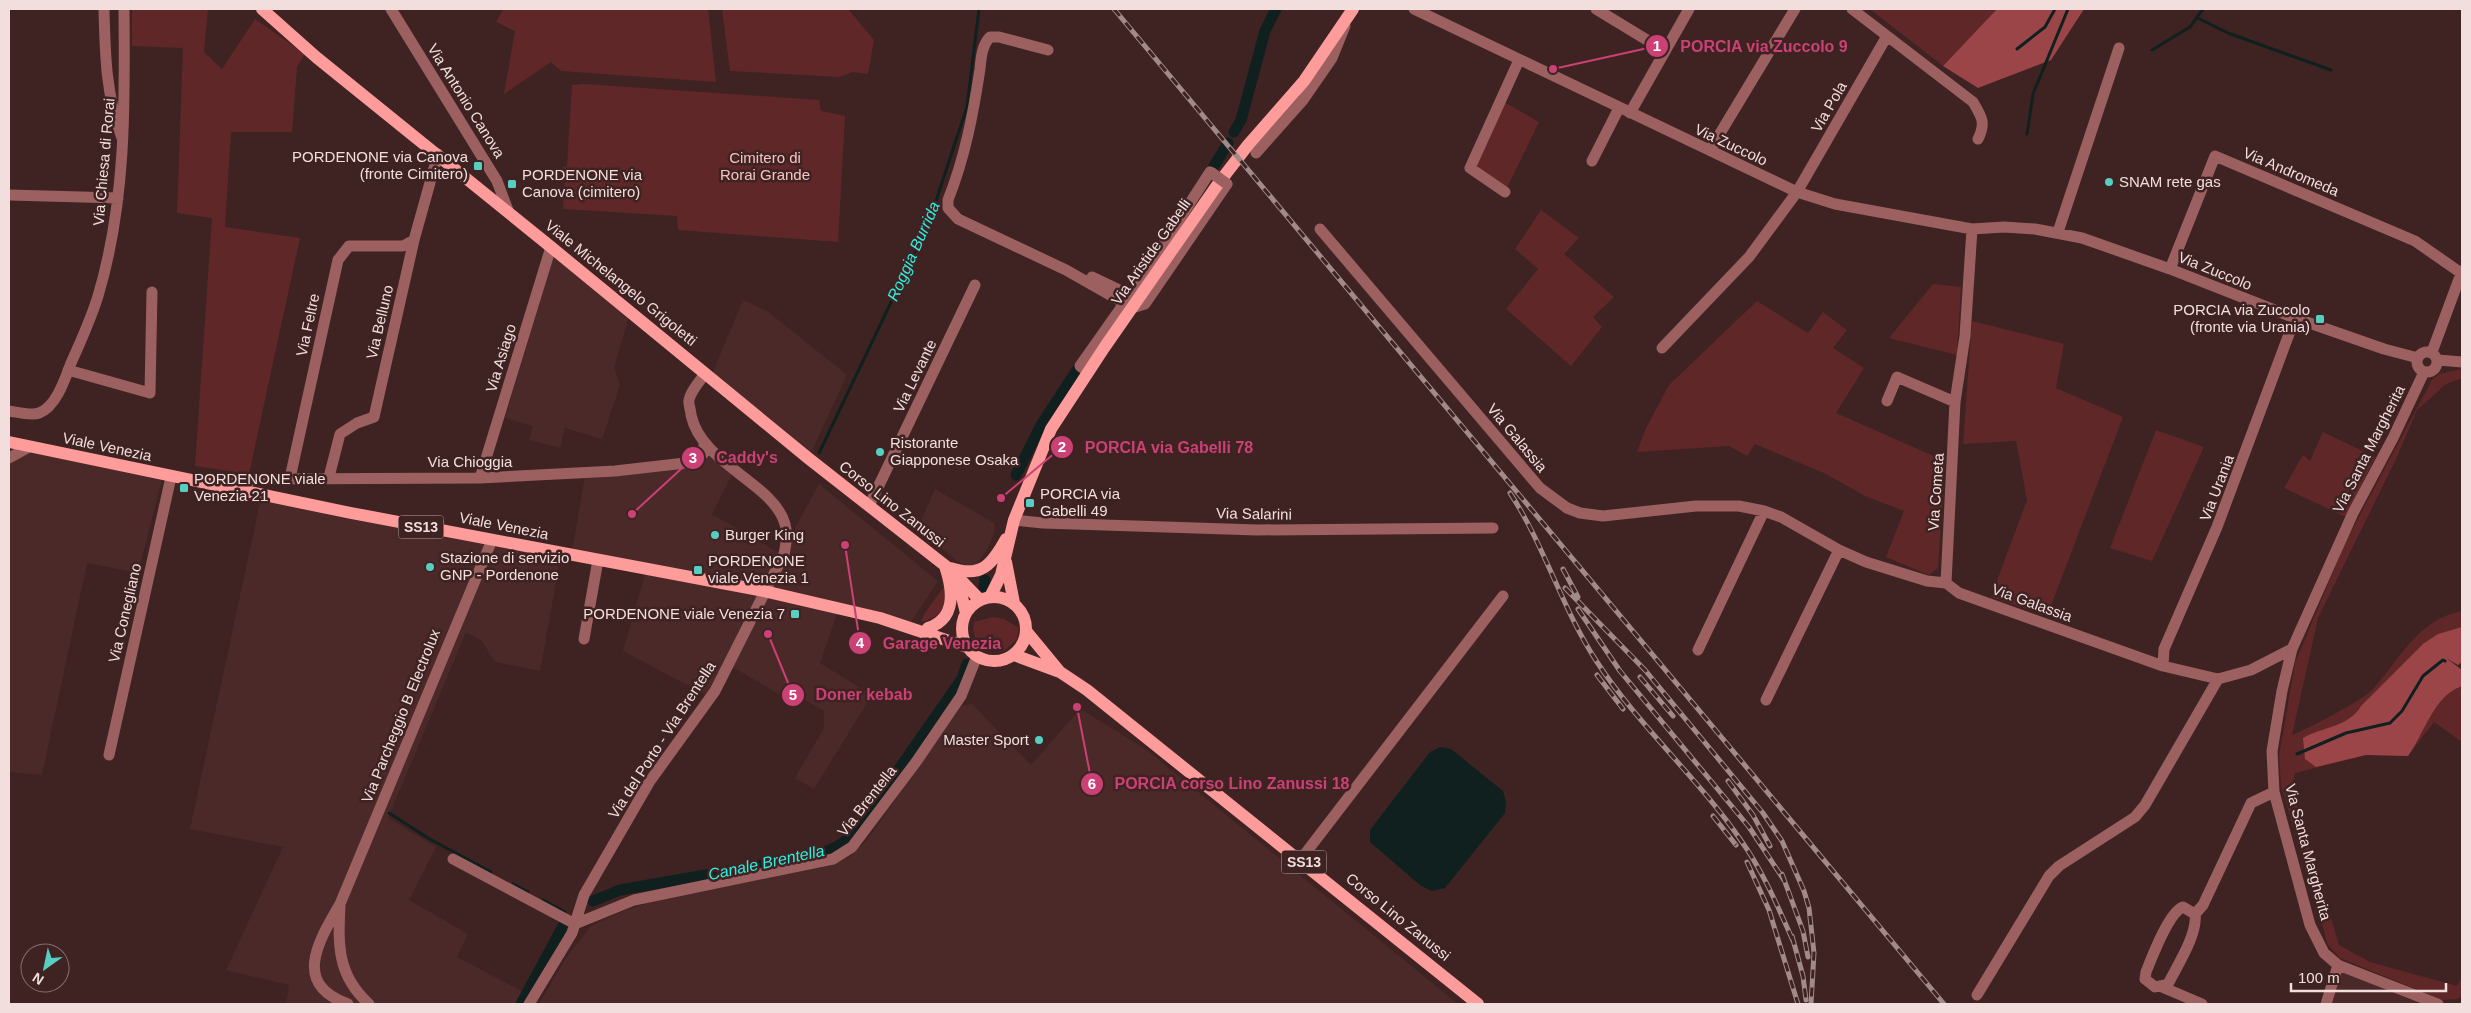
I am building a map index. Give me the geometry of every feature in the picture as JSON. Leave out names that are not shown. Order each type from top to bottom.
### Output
[{"type":"main road","name":"Viale Michelangelo Grigoletti","points":[[262,9],[316,58],[438,154],[820,468]]},
{"type":"main road","name":"Via Aristide Gabelli","points":[[945,566],[972,573],[989,565],[1013,524],[1051,429],[1131,301],[1248,145],[1304,81],[1351,12]]},
{"type":"main road","name":"Viale Venezia","points":[[9,442],[224,488],[762,591]]},
{"type":"main road","name":"Corso Lino Zanussi","points":[[820,468],[985,598]]},
{"type":"main road","name":"Via Aristide Gabelli","points":[[985,598],[1001,576],[1013,524]]},
{"type":"main road","name":"Via Aristide Gabelli","points":[[1006,560],[1014,603]]},
{"type":"main road","name":"Corso Lino Zanussi","points":[[945,566],[960,589],[964,617]]},
{"type":"main road","points":[[928,628],[942,622],[950,606],[951,588],[945,566]]},
{"type":"main road","name":"SS13","points":[[762,591],[898,624]]},
{"type":"main road","points":[[985,598],[1007,599],[1014,603],[1024,616],[1026,632],[1020,648],[1014,654],[992,661],[972,651],[898,624],[928,628],[964,617],[985,598]]},
{"type":"main road","points":[[964,617],[963,638],[972,651]]},
{"type":"main road","name":"Corso Lino Zanussi","points":[[1026,632],[1060,672],[1130,722],[1478,1004]]},
{"type":"main road","name":"Corso Lino Zanussi","points":[[1014,654],[1060,672]]},
{"type":"street","points":[[104,9],[106,74],[112,113],[123,142]]},
{"type":"street","name":"Via Chiesa di Rorai","points":[[9,411],[38,414],[56,396],[98,296],[108,256],[118,198],[125,98],[124,9]]},
{"type":"street","name":"Via Antonio Canova","points":[[391,9],[498,181],[509,213]]},
{"type":"street","name":"Via Zuccolo","points":[[1414,9],[1797,192],[1835,204],[1972,229],[2004,227],[2058,232],[2116,249],[2384,350],[2418,358]]},
{"type":"street","points":[[1596,9],[1665,51]]},
{"type":"street","points":[[1630,113],[1690,9]]},
{"type":"street","points":[[1710,150],[1795,9]]},
{"type":"street","points":[[1852,9],[1973,102],[1980,114],[1984,128],[1978,140]]},
{"type":"street","name":"Via Aristide Gabelli","points":[[1256,153],[1303,100],[1332,58],[1351,12]]},
{"type":"street","name":"Via Pola","points":[[1662,348],[1749,257],[1797,192],[1887,36]]},
{"type":"street","points":[[1048,50],[999,37],[990,37],[987,40],[982,56],[968,143],[947,204],[949,211],[958,218],[1131,301],[1145,304],[1227,184],[1212,173],[1210,172],[1131,301]]},
{"type":"street","points":[[2058,232],[2119,48]]},
{"type":"street","points":[[1505,192],[1470,168],[1518,60]]},
{"type":"street","points":[[1592,161],[1619,108]]},
{"type":"street","name":"Via Belluno","points":[[329,477],[340,434],[357,423],[374,417],[414,240],[438,154]]},
{"type":"street","name":"Via Andromeda","points":[[2170,269],[2215,156],[2415,241],[2462,272]]},
{"type":"street","points":[[9,196],[96,196],[118,198]]},
{"type":"street","name":"Via Galassia","points":[[1320,229],[1540,488],[1553,500],[1580,513],[1603,516],[1696,506],[1739,506],[1764,511],[1781,517],[1839,550],[1887,570],[1927,581],[1946,583],[1960,593],[2163,666],[2218,680]]},
{"type":"street","name":"Via Cometa","points":[[1946,583],[1954,402],[1965,336],[1972,229]]},
{"type":"street","name":"Via Feltre","points":[[290,478],[338,260],[350,246],[403,246],[414,240]]},
{"type":"street","name":"Via Asiago","points":[[480,478],[551,247]]},
{"type":"street","points":[[2462,272],[2435,356],[2433,371],[2424,372],[2418,366],[2418,358],[2424,352],[2435,356],[2462,362]]},
{"type":"street","name":"Via Levante","points":[[869,506],[975,285]]},
{"type":"street","points":[[68,370],[150,393],[152,292]]},
{"type":"street","name":"Via Urania","points":[[2163,666],[2164,649],[2218,527],[2295,318]]},
{"type":"street","name":"Via Santa Margherita","points":[[2338,965],[2324,953],[2310,924],[2274,792],[2272,751],[2282,691],[2292,648],[2353,513],[2393,438],[2424,372]]},
{"type":"street","points":[[705,374],[693,390],[689,401],[693,420],[704,442],[776,507],[785,524],[787,539],[784,554],[762,591]]},
{"type":"street","points":[[1887,400],[1897,377],[1954,402]]},
{"type":"street","name":"Via Chioggia","points":[[224,488],[234,482],[290,478],[480,478],[615,472],[694,462],[704,453],[704,442]]},
{"type":"street","points":[[9,458],[30,446]]},
{"type":"street","name":"Via Conegliano","points":[[108,755],[171,477]]},
{"type":"street","points":[[1698,650],[1764,511]]},
{"type":"street","name":"Via Salarini","points":[[1013,524],[1043,523],[1257,530],[1493,528]]},
{"type":"street","name":"Via Parcheggio B Electrolux","points":[[358,992],[348,1004],[334,999],[318,985],[313,963],[324,932],[340,904],[492,540]]},
{"type":"street","points":[[1766,700],[1839,550]]},
{"type":"street","points":[[584,639],[598,560]]},
{"type":"street","name":"Via del Porto - Via Brentella","points":[[575,924],[580,903],[650,780],[715,691],[762,591]]},
{"type":"street","points":[[1301,859],[1503,596]]},
{"type":"street","points":[[1977,995],[2049,876],[2059,866],[2135,817],[2146,805],[2218,680],[2251,670],[2292,648]]},
{"type":"street","name":"Via Brentella","points":[[575,924],[634,900],[833,859],[852,847],[916,762],[961,696],[972,651]]},
{"type":"street","points":[[2162,987],[2168,984],[2178,965],[2196,923],[2195,914],[2203,905],[2251,803],[2274,792]]},
{"type":"street","points":[[453,859],[575,924],[572,934],[529,1004]]},
{"type":"street","name":"Via Parcheggio B Electrolux","points":[[340,904],[338,942],[341,960],[349,980],[369,1004]]},
{"type":"street","points":[[2195,914],[2183,907],[2176,909],[2150,963],[2145,979],[2155,987],[2162,987],[2202,1004]]},
{"type":"street","points":[[2326,1004],[2338,965],[2438,1004]]},
{"type":"shaded area","points":[[1997,9],[2084,9],[2051,60],[1978,88],[1943,66]]},
{"type":"shaded area","points":[[554,255],[629,316],[614,367],[620,385],[602,439],[565,428],[560,448],[529,440],[533,426],[505,418]]},
{"type":"shaded area","points":[[743,300],[767,311],[847,375],[810,455],[712,374]]},
{"type":"shaded area","points":[[707,450],[733,473],[712,514],[781,554],[819,484],[938,581],[909,625],[572,552],[585,476],[676,468]]},
{"type":"shaded area","points":[[29,452],[162,479],[138,573],[87,563],[42,775],[9,772],[9,462]]},
{"type":"shaded area","points":[[935,489],[994,523],[995,530],[988,548],[976,565],[964,565],[957,561],[918,528]]},
{"type":"shaded area","points":[[261,498],[561,555],[540,671],[495,662],[482,641],[466,632],[388,818],[436,847],[409,900],[468,934],[457,957],[531,996],[527,1004],[286,1004],[289,985],[226,970],[283,847],[190,829]]},
{"type":"shaded area","points":[[646,571],[838,611],[820,663],[872,695],[814,789],[795,778],[824,728],[824,711],[802,698],[798,705],[727,664],[708,696],[623,651]]},
{"type":"shaded area","points":[[2462,627],[2462,662],[2458,665],[2446,658],[2462,670],[2462,686],[2452,691],[2437,706],[2408,756],[2366,755],[2316,767],[2305,759],[2303,738],[2350,718],[2423,644],[2438,634]]},
{"type":"shaded area","points":[[972,704],[1031,765],[1080,709],[1144,748],[1458,1004],[539,1004],[566,958],[591,926],[623,911],[661,899],[829,866],[849,857],[867,840],[961,706]]},
{"type":"shaded area","points":[[1440,747],[1451,749],[1503,791],[1506,802],[1505,813],[1445,888],[1432,891],[1421,886],[1370,842],[1370,830],[1430,752]]},
{"type":"shaded area","points":[[2341,971],[2426,1004],[2332,1004]]},
{"type":"green space","points":[[132,9],[208,9],[204,52],[222,69],[255,19],[305,54],[297,67],[292,132],[231,132],[225,227],[300,238],[249,474],[195,466],[212,218],[177,213],[183,48],[132,46]]},
{"type":"green space","points":[[503,9],[708,9],[716,82],[561,71],[551,62],[504,94],[515,31],[496,22]]},
{"type":"green space","points":[[722,9],[848,9],[874,40],[868,74],[853,72],[839,77],[730,71]]},
{"type":"green space","points":[[1870,9],[1997,9],[1943,66]]},
{"type":"green space","name":"Cimitero di Rorai Grande","points":[[584,84],[819,100],[821,111],[845,116],[838,242],[678,230],[677,216],[563,209],[565,173],[562,173],[563,167],[567,166],[572,85]]},
{"type":"green space","points":[[1504,102],[1539,122],[1507,188],[1474,166]]},
{"type":"green space","points":[[1541,210],[1579,238],[1564,254],[1614,297],[1593,317],[1602,327],[1571,366],[1506,309],[1538,269],[1515,249]]},
{"type":"green space","points":[[1933,284],[1961,287],[1957,355],[1889,338]]},
{"type":"green space","points":[[1757,301],[1808,333],[1823,312],[1847,330],[1833,348],[1864,368],[1836,413],[1945,461],[1938,568],[1929,575],[1886,557],[1904,511],[1865,496],[1824,473],[1755,444],[1747,456],[1729,446],[1637,452],[1646,428],[1669,385]]},
{"type":"green space","points":[[1972,321],[2064,344],[2056,388],[2123,417],[2047,616],[1991,597],[2027,500],[2016,441],[1963,444]]},
{"type":"green space","points":[[2462,369],[2462,378],[2446,384],[2417,410],[2396,459],[2318,618],[2292,735],[2367,695],[2421,632],[2432,623],[2462,611],[2462,661],[2458,665],[2446,658],[2462,670],[2462,742],[2434,722],[2408,756],[2366,755],[2295,773],[2292,787],[2339,945],[2370,962],[2457,986],[2462,977],[2462,996],[2457,999],[2443,1000],[2340,958],[2328,945],[2281,785],[2279,756],[2295,663],[2346,541],[2432,380],[2439,374]]},
{"type":"green space","points":[[2156,430],[2204,447],[2152,561],[2110,548]]},
{"type":"green space","points":[[2323,432],[2375,457],[2346,517],[2284,488],[2303,455],[2310,461]]},
{"type":"green space","points":[[945,585],[946,599],[942,610],[933,617],[921,622],[924,614]]},
{"type":"green space","points":[[993,617],[1004,619],[1019,628],[1017,639],[1004,651],[986,648],[974,636],[974,622]]},
{"type":"waterway","name":"Roggia Burrida","points":[[819,453],[928,225],[967,107],[979,9]]},
{"type":"waterway","name":"Canale Brentella","points":[[1234,132],[1241,120],[1265,31],[1276,9]]},
{"type":"waterway","points":[[2017,49],[2045,27],[2055,9]]},
{"type":"waterway","points":[[2027,134],[2033,94],[2068,9]]},
{"type":"waterway","points":[[2152,50],[2190,27],[2203,9]]},
{"type":"waterway","points":[[2198,18],[2228,33],[2331,70]]},
{"type":"waterway","name":"Canale Brentella","points":[[1214,166],[1228,143]]},
{"type":"waterway","name":"Canale Brentella","points":[[1016,475],[1041,425],[1077,370]]},
{"type":"waterway","name":"Canale Brentella","points":[[984,587],[985,580]]},
{"type":"waterway","points":[[2297,754],[2346,733],[2390,723],[2402,711],[2423,676],[2443,660],[2445,661]]},
{"type":"waterway","name":"Canale Brentella","points":[[593,901],[620,890],[801,858],[822,853],[840,845],[852,836],[962,679],[967,664]]},
{"type":"waterway","points":[[389,813],[428,838],[491,872]]},
{"type":"waterway","points":[[513,884],[528,892]]},
{"type":"waterway","points":[[543,900],[565,912]]},
{"type":"waterway","name":"Canale Brentella","points":[[521,1004],[563,926]]},
{"type":"railway","points":[[1114,9],[1944,1004]]},
{"type":"railway","points":[[1510,493],[1533,534],[1574,621],[1597,662],[1631,708],[1705,794],[1740,839],[1763,876],[1794,943]]},
{"type":"railway","points":[[1563,569],[1578,597]]},
{"type":"railway","points":[[1565,588],[1645,670],[1763,813],[1782,841],[1804,891],[1809,908],[1814,953],[1811,1004]]},
{"type":"railway","points":[[1578,609],[1620,671],[1749,827],[1784,880]]},
{"type":"railway","points":[[1597,675],[1623,709]]},
{"type":"railway","points":[[1640,677],[1673,716]]},
{"type":"railway","points":[[1728,781],[1753,815],[1770,846]]},
{"type":"railway","points":[[1713,816],[1736,845]]},
{"type":"railway","points":[[1747,862],[1769,910],[1798,1004]]},
{"type":"railway","points":[[1782,874],[1803,931],[1808,957]]},
{"type":"railway","points":[[1792,936],[1803,976],[1806,1000]]},
{"type":"place","name":"PORCIA via Zuccolo 9","points":[[1553,69]]},
{"type":"place","name":"PORDENONE via Canova (fronte Cimitero)","points":[[478,166]]},
{"type":"place","name":"SNAM rete gas","points":[[2109,182]]},
{"type":"place","name":"PORDENONE via Canova (cimitero)","points":[[512,184]]},
{"type":"place","name":"PORCIA via Zuccolo (fronte via Urania)","points":[[2320,319]]},
{"type":"place","name":"Ristorante Giapponese Osaka","points":[[880,452]]},
{"type":"place","name":"PORDENONE viale Venezia 21","points":[[184,488]]},
{"type":"place","name":"PORCIA via Gabelli 78","points":[[1001,498]]},
{"type":"place","name":"PORCIA via Gabelli 49","points":[[1030,503]]},
{"type":"place","name":"Caddy's","points":[[632,514]]},
{"type":"place","name":"Burger King","points":[[715,535]]},
{"type":"place","name":"Garage Venezia","points":[[845,545]]},
{"type":"place","name":"Stazione di servizio GNP - Pordenone","points":[[430,567]]},
{"type":"place","name":"PORDENONE viale Venezia 1","points":[[698,570]]},
{"type":"place","name":"PORDENONE viale Venezia 7","points":[[795,614]]},
{"type":"place","name":"Doner kebab","points":[[768,634]]},
{"type":"place","name":"PORCIA corso Lino Zanussi 18","points":[[1077,707]]},
{"type":"place","name":"Master Sport","points":[[1039,740]]}]
